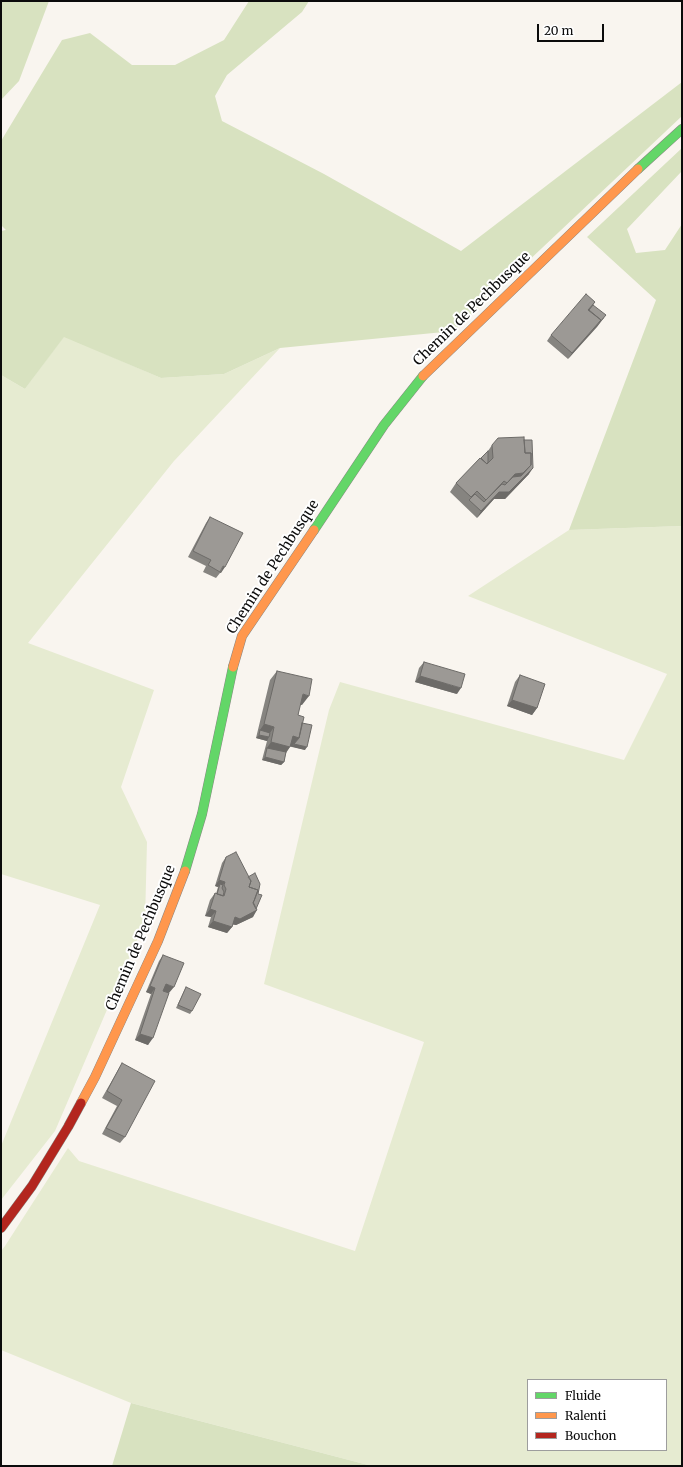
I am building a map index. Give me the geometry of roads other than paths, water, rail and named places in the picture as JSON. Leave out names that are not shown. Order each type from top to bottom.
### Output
[{"type":"street","name":"Chemin de Pechbusque","points":[[1,1228],[32,1186],[68,1127],[95,1077],[158,941],[187,866],[200,822],[236,654],[242,636],[384,425],[426,372],[647,160],[682,129]]}]
